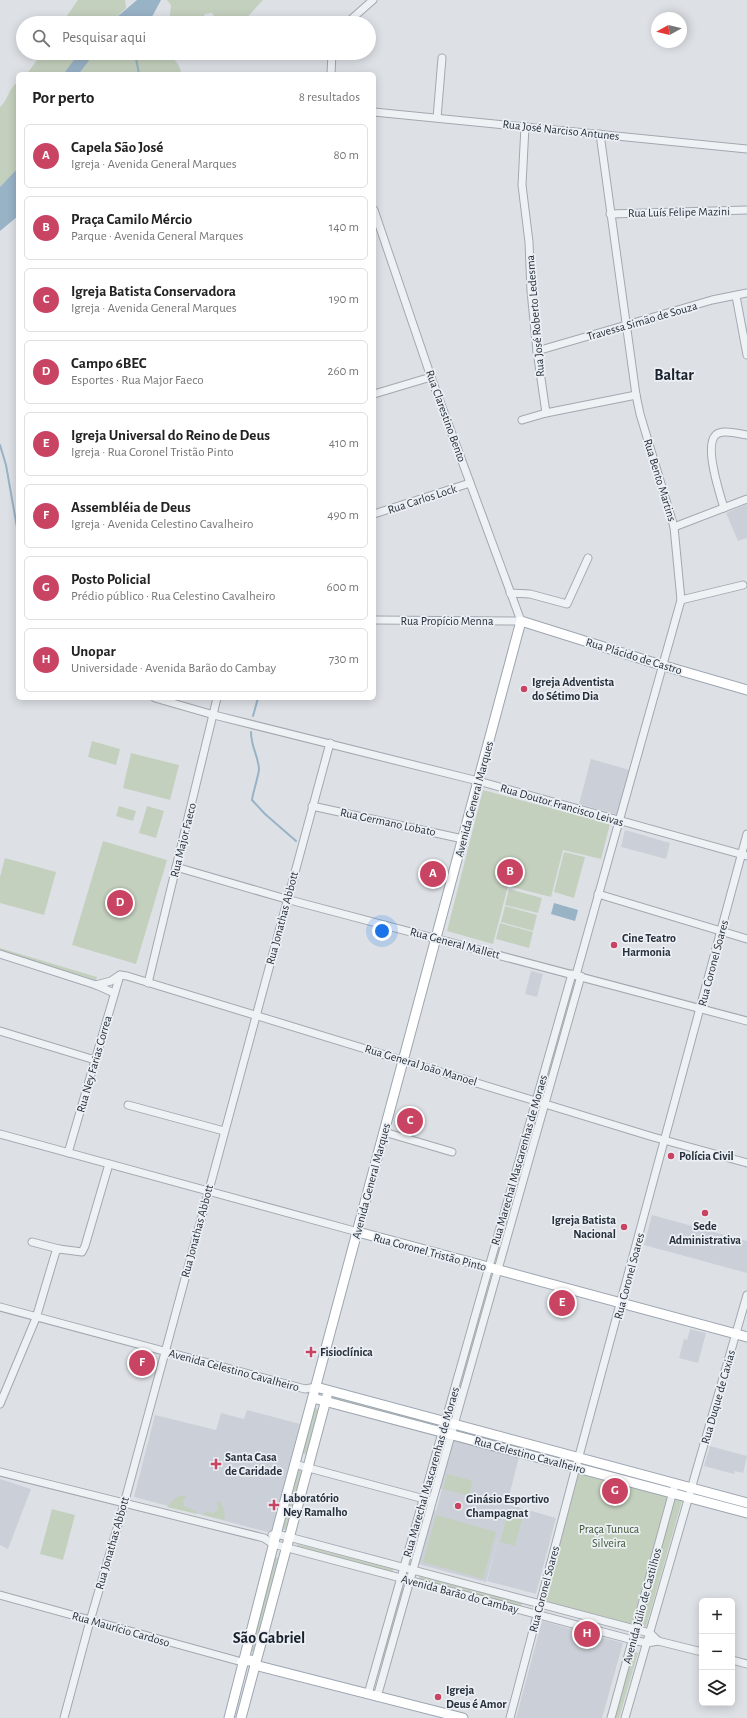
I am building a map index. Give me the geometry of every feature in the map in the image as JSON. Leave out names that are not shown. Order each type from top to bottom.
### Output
[{"type":"main road","name":"Rua Plácido de Castro","points":[[521,621],[661,666],[747,690]]},
{"type":"main road","name":"Avenida General Marques","points":[[229,1718],[242,1662],[294,1464],[358,1232],[521,621]]},
{"type":"main road","name":"Rua Coronel Tristão Pinto","points":[[358,1232],[747,1337]]},
{"type":"main road","name":"Rua Celestino Cavalheiro","points":[[316,1387],[448,1428],[577,1463],[674,1488],[692,1488],[747,1503]]},
{"type":"main road","points":[[241,1718],[328,1390]]},
{"type":"main road","name":"Rua Celestino Cavalheiro","points":[[313,1398],[448,1428]]},
{"type":"main road","name":"Rua Celestino Cavalheiro","points":[[674,1488],[689,1498],[747,1513]]},
{"type":"main road","points":[[258,1602],[271,1605]]},
{"type":"main road","name":"Rua Maurício Cardoso","points":[[242,1662],[249,1668],[255,1665],[463,1718]]},
{"type":"street","points":[[354,16],[373,0]]},
{"type":"street","points":[[437,118],[442,58]]},
{"type":"street","points":[[330,72],[331,60]]},
{"type":"street","name":"Rua José Narciso Antunes","points":[[376,112],[747,149]]},
{"type":"street","name":"Rua José Roberto Ledesma","points":[[525,126],[522,185],[529,242],[531,291],[537,351],[546,412]]},
{"type":"street","name":"Rua Bento Martins","points":[[600,134],[610,214],[628,326],[636,395],[642,421],[674,528],[681,600],[661,666],[619,821]]},
{"type":"street","name":"Rua Luís Felipe Mazini","points":[[610,214],[747,210]]},
{"type":"street","name":"Rua Clarestino Bento","points":[[376,216],[431,376],[521,621]]},
{"type":"street","name":"Travessa Simão de Souza","points":[[537,351],[628,326],[712,300],[747,293]]},
{"type":"street","points":[[736,296],[747,355]]},
{"type":"street","points":[[376,393],[431,376]]},
{"type":"street","points":[[522,420],[546,412],[636,395]]},
{"type":"street","points":[[724,508],[710,448],[714,436],[720,432],[747,435]]},
{"type":"street","name":"Rua Carlos Lock","points":[[376,513],[470,483]]},
{"type":"street","points":[[674,528],[747,499]]},
{"type":"street","points":[[510,594],[530,594],[568,604],[588,558]]},
{"type":"street","points":[[681,600],[743,585]]},
{"type":"street","name":"Rua Propício Menna","points":[[376,620],[521,621]]},
{"type":"street","name":"Rua Doutor Francisco Leivas","points":[[162,700],[214,715],[478,781],[744,855]]},
{"type":"street","name":"Rua Major Faeco","points":[[148,983],[217,700]]},
{"type":"street","name":"Rua Jonathas Abbott","points":[[64,1718],[90,1620],[124,1504],[286,900],[330,743]]},
{"type":"street","name":"Rua Germano Lobato","points":[[312,806],[463,839]]},
{"type":"street","name":"Rua Marechal Mascarenhas de Moraes","points":[[493,1269],[545,1103],[576,975],[619,821]]},
{"type":"street","name":"Rua Coronel Soares","points":[[510,1718],[700,1008],[744,855],[747,834]]},
{"type":"street","name":"Rua General Mallett","points":[[176,867],[286,900],[436,938],[747,1021]]},
{"type":"street","points":[[598,894],[747,939]]},
{"type":"street","points":[[0,954],[96,985],[114,993]]},
{"type":"street","points":[[96,985],[111,981],[120,975]]},
{"type":"street","name":"Rua General João Manoel","points":[[120,975],[665,1140],[747,1163]]},
{"type":"street","name":"Rua Ney Farias Correa","points":[[68,1153],[120,975]]},
{"type":"street","name":"Rua Marechal Mascarenhas de Moraes","points":[[373,1696],[376,1666],[424,1498],[448,1428],[493,1269],[536,1101],[576,975]]},
{"type":"street","points":[[0,1031],[95,1060]]},
{"type":"street","points":[[128,1105],[224,1131]]},
{"type":"street","points":[[384,1132],[452,1152]]},
{"type":"street","name":"Rua Coronel Tristão Pinto","points":[[0,1134],[358,1232]]},
{"type":"street","points":[[32,1242],[59,1249],[82,1252],[86,1246],[108,1164]]},
{"type":"street","points":[[0,1404],[36,1318],[56,1251],[59,1249]]},
{"type":"street","name":"Rua Duque de Caxias","points":[[689,1498],[747,1295]]},
{"type":"street","name":"Avenida Celestino Cavalheiro","points":[[0,1307],[36,1318],[305,1389],[316,1387]]},
{"type":"street","name":"Avenida Celestino Cavalheiro","points":[[305,1389],[313,1398]]},
{"type":"street","name":"Rua Marechal Mascarenhas de Moraes","points":[[373,1696],[385,1668],[432,1501],[448,1428]]},
{"type":"street","points":[[294,1464],[432,1501]]},
{"type":"street","name":"Avenida Barão do Cambay","points":[[0,1472],[264,1538],[273,1544],[286,1548],[633,1640],[647,1643],[658,1641],[699,1651]]},
{"type":"street","name":"Avenida Júlio de Castilhos","points":[[611,1718],[674,1488]]},
{"type":"street","name":"Avenida Júlio de Castilhos","points":[[625,1718],[689,1498]]},
{"type":"street","points":[[264,1538],[276,1534]]},
{"type":"street","name":"Avenida Barão do Cambay","points":[[276,1534],[650,1634],[658,1641]]},
{"type":"street","name":"Rua Maurício Cardoso","points":[[0,1595],[242,1662]]},
{"type":"street","points":[[735,1661],[747,1664]]},
{"type":"street","points":[[376,1666],[385,1668]]},
{"type":"shaded area","points":[[747,504],[747,538],[738,541],[726,513]]},
{"type":"shaded area","points":[[591,759],[630,770],[618,815],[579,804]]},
{"type":"shaded area","points":[[625,830],[670,843],[666,859],[621,847]]},
{"type":"shaded area","points":[[531,971],[543,974],[537,997],[525,994]]},
{"type":"shaded area","points":[[652,1215],[747,1241],[747,1273],[644,1245]]},
{"type":"shaded area","points":[[690,1329],[706,1333],[698,1363],[679,1358],[684,1339],[687,1340]]},
{"type":"shaded area","name":"Santa Casa de Caridade","points":[[247,1410],[300,1424],[271,1533],[134,1497],[155,1415],[216,1430],[221,1413],[244,1419]]},
{"type":"shaded area","points":[[453,1439],[519,1457],[507,1504],[556,1518],[536,1594],[487,1581],[502,1524],[486,1582],[418,1564],[432,1510],[436,1511],[442,1489],[440,1488]]},
{"type":"shaded area","points":[[710,1446],[747,1456],[743,1473],[735,1471],[734,1474],[704,1466]]},
{"type":"shaded area","points":[[0,1479],[31,1489],[8,1549],[0,1545]]},
{"type":"shaded area","points":[[542,1621],[623,1643],[602,1718],[516,1718]]},
{"type":"green space","points":[[78,0],[125,0],[126,8],[117,16],[67,16]]},
{"type":"green space","points":[[167,0],[263,0],[248,16],[214,16],[212,13],[205,14],[204,16],[170,16],[171,5]]},
{"type":"green space","points":[[37,60],[174,60],[181,70],[181,72],[28,72]]},
{"type":"green space","points":[[16,84],[16,170],[0,187],[0,107]]},
{"type":"green space","points":[[92,741],[120,749],[116,765],[88,757]]},
{"type":"green space","points":[[131,753],[179,765],[170,800],[123,788]]},
{"type":"green space","points":[[483,790],[610,824],[601,859],[563,850],[551,897],[508,886],[493,944],[447,931]]},
{"type":"green space","points":[[119,806],[136,811],[133,821],[116,816]]},
{"type":"green space","points":[[147,806],[164,811],[156,838],[139,833]]},
{"type":"green space","points":[[103,841],[167,860],[136,964],[72,945]]},
{"type":"green space","points":[[564,852],[585,857],[574,898],[554,892]]},
{"type":"green space","points":[[5,858],[56,872],[44,915],[0,903],[0,877]]},
{"type":"green space","points":[[509,889],[542,898],[538,913],[505,905]]},
{"type":"green space","points":[[505,906],[537,915],[533,931],[501,922]]},
{"type":"green space","points":[[500,923],[533,932],[529,948],[496,939]]},
{"type":"green space","points":[[0,948],[97,977],[96,980],[0,951]]},
{"type":"green space","points":[[572,985],[575,986],[544,1096],[540,1095]]},
{"type":"green space","points":[[536,1112],[539,1113],[497,1261],[494,1260]]},
{"type":"green space","points":[[490,1279],[492,1280],[453,1416],[450,1415]]},
{"type":"green space","points":[[331,1396],[435,1424],[435,1426],[331,1398]]},
{"type":"green space","points":[[313,1407],[318,1409],[306,1454],[301,1453]]},
{"type":"green space","points":[[462,1431],[562,1457],[561,1460],[461,1433]]},
{"type":"green space","points":[[297,1469],[302,1471],[287,1530],[281,1529]]},
{"type":"green space","name":"Praça Tunuca Silveira","points":[[579,1471],[668,1495],[631,1627],[544,1603]]},
{"type":"green space","points":[[447,1474],[473,1481],[469,1496],[443,1489]]},
{"type":"green space","points":[[188,1495],[183,1500],[184,1506],[196,1511],[197,1514],[167,1507],[176,1497]]},
{"type":"green space","points":[[677,1498],[682,1501],[646,1627],[642,1628],[639,1624],[675,1499]]},
{"type":"green space","points":[[220,1501],[224,1509],[225,1520],[203,1515],[205,1512],[212,1513],[218,1511],[217,1502]]},
{"type":"green space","points":[[423,1508],[426,1509],[413,1558],[410,1557]]},
{"type":"green space","points":[[52,1509],[75,1515],[63,1560],[40,1554]]},
{"type":"green space","points":[[508,1512],[523,1516],[515,1546],[500,1542]]},
{"type":"green space","points":[[436,1515],[496,1532],[483,1579],[423,1562]]},
{"type":"green space","points":[[297,1544],[393,1569],[393,1572],[297,1548]]},
{"type":"green space","points":[[274,1557],[278,1558],[253,1652],[249,1651]]},
{"type":"green space","points":[[419,1576],[522,1603],[521,1607],[419,1580]]},
{"type":"green space","points":[[400,1587],[406,1589],[385,1661],[380,1659]]},
{"type":"green space","points":[[634,1650],[638,1653],[619,1718],[613,1718]]},
{"type":"water","points":[[137,0],[161,0],[152,16],[118,16]]},
{"type":"water","points":[[16,170],[16,218],[0,231],[0,187]]},
{"type":"water","points":[[554,903],[578,910],[575,921],[551,914]]},
{"type":"waterway","points":[[73,72],[82,60]]},
{"type":"waterway","points":[[136,60],[139,72]]},
{"type":"waterway","points":[[0,445],[6,465],[16,522]]},
{"type":"waterway","points":[[253,716],[257,700]]},
{"type":"waterway","points":[[251,732],[259,769],[252,800],[265,814],[296,841]]},
{"type":"place","name":"Igreja Adventista do Sétimo Dia","points":[[524,689]]},
{"type":"place","name":"Praça Camilo Mércio","points":[[510,872]]},
{"type":"place","name":"Capela São José","points":[[433,874]]},
{"type":"place","name":"Campo 6BEC","points":[[120,903]]},
{"type":"place","name":"Cine Teatro Harmonia","points":[[614,945]]},
{"type":"place","name":"Igreja Batista Conservadora","points":[[410,1121]]},
{"type":"place","name":"Polícia Civil","points":[[671,1156]]},
{"type":"place","name":"Sede Administrativa","points":[[705,1213]]},
{"type":"place","name":"Igreja Batista Nacional","points":[[624,1227]]},
{"type":"place","name":"Igreja Universal do Reino de Deus","points":[[562,1303]]},
{"type":"place","name":"Fisioclínica","points":[[311,1352]]},
{"type":"place","name":"Assembléia de Deus","points":[[142,1363]]},
{"type":"place","name":"Santa Casa de Caridade","points":[[216,1464]]},
{"type":"place","name":"Posto Policial","points":[[615,1491]]},
{"type":"place","name":"Laboratório Ney Ramalho","points":[[274,1505]]},
{"type":"place","name":"Ginásio Esportivo Champagnat","points":[[458,1506]]},
{"type":"place","name":"Unopar","points":[[587,1634]]},
{"type":"place","name":"Igreja Deus é Amor","points":[[438,1697]]},
{"type":"district","name":"Baltar","points":[[674,374]]},
{"type":"district","name":"São Gabriel","points":[[269,1637]]}]
